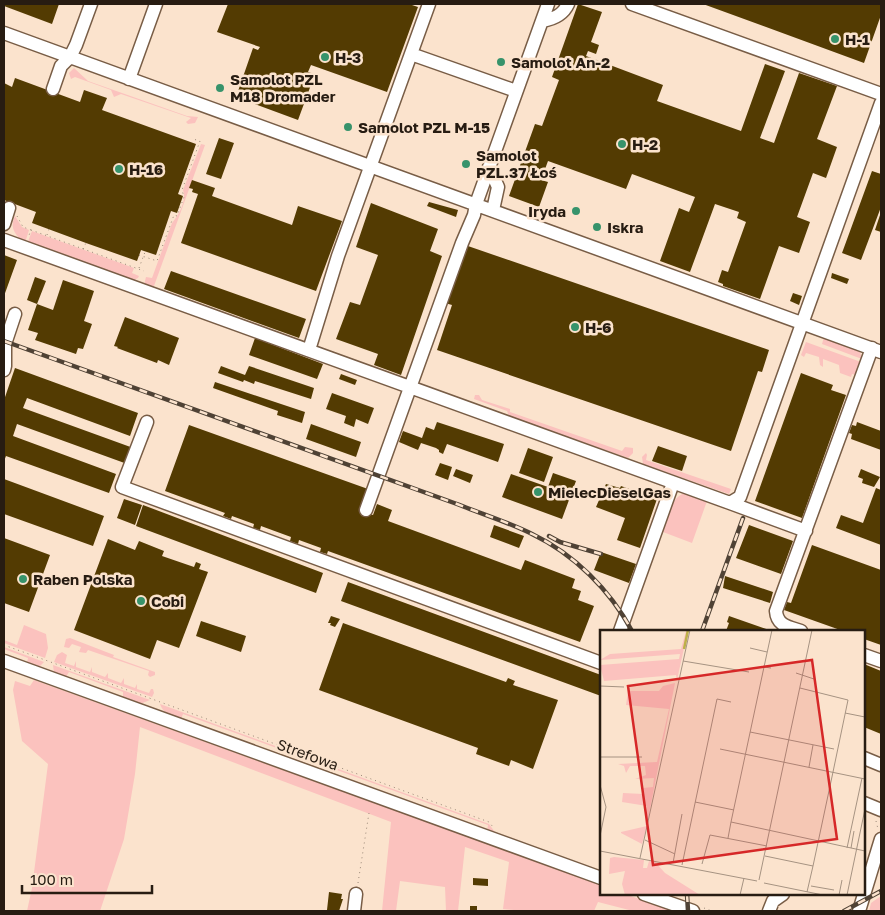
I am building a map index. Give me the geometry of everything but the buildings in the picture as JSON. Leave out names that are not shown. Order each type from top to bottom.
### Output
[{"type":"street","points":[[53,89],[61,66],[70,57],[91,4]]},
{"type":"street","points":[[129,79],[156,4]]},
{"type":"street","points":[[309,350],[338,256],[429,4]]},
{"type":"street","points":[[366,510],[462,243],[474,215],[476,204],[548,4]]},
{"type":"street","points":[[542,21],[558,17],[568,4]]},
{"type":"street","points":[[632,4],[881,94]]},
{"type":"street","points":[[4,33],[877,350],[776,611],[776,617],[780,623],[798,630]]},
{"type":"street","points":[[411,54],[516,91]]},
{"type":"street","points":[[730,503],[740,497],[881,103]]},
{"type":"street","points":[[489,167],[498,186],[493,210]]},
{"type":"street","points":[[4,224],[12,210]]},
{"type":"street","points":[[4,240],[806,530]]},
{"type":"street","points":[[4,370],[4,344],[15,314]]},
{"type":"street","points":[[147,422],[122,487],[600,663]]},
{"type":"street","points":[[620,630],[673,483]]},
{"type":"street","points":[[865,655],[881,661]]},
{"type":"street","name":"Strefowa","points":[[4,661],[600,878]]},
{"type":"street","points":[[865,758],[881,765]]},
{"type":"street","points":[[865,803],[881,810]]},
{"type":"street","points":[[865,891],[881,839]]},
{"type":"street","points":[[865,883],[875,858]]},
{"type":"street","points":[[354,911],[356,894]]},
{"type":"street","points":[[650,895],[663,897],[693,911]]},
{"type":"street","points":[[769,911],[773,901],[782,895]]},
{"type":"street","points":[[853,911],[860,895]]},
{"type":"street","points":[[859,911],[864,895]]},
{"type":"path","points":[[139,255],[157,261],[174,215],[177,216],[184,196],[182,190],[200,141],[193,139]]},
{"type":"path","points":[[12,210],[23,227],[144,271]]},
{"type":"path","points":[[47,235],[49,229]]},
{"type":"path","points":[[24,248],[31,230]]},
{"type":"path","points":[[83,249],[86,243]]},
{"type":"path","points":[[139,269],[145,252]]},
{"type":"path","points":[[4,645],[489,822],[494,828]]},
{"type":"path","points":[[356,894],[369,813]]},
{"type":"shaded area","points":[[74,68],[88,81],[187,116],[198,117],[195,123],[188,124],[186,122],[191,118],[121,94],[114,97],[111,90],[75,77],[71,79],[69,73]]},
{"type":"shaded area","points":[[201,144],[205,145],[154,286],[151,288],[144,285],[146,277],[152,278],[172,223],[182,207],[183,190]]},
{"type":"shaded area","points":[[15,216],[22,227],[29,230],[25,243],[18,241],[19,238],[13,225]]},
{"type":"shaded area","points":[[32,231],[134,268],[132,273],[139,276],[132,281],[27,244]]},
{"type":"shaded area","points":[[824,337],[858,349],[862,359],[822,344]]},
{"type":"shaded area","points":[[806,342],[861,362],[856,375],[852,374],[851,377],[840,373],[839,365],[823,359],[823,367],[820,365],[819,357],[806,353],[804,357],[801,355]]},
{"type":"shaded area","points":[[475,395],[479,395],[482,400],[510,409],[510,412],[622,451],[625,447],[633,448],[633,453],[628,458],[509,416],[507,411],[474,399]]},
{"type":"shaded area","points":[[646,453],[646,460],[731,489],[729,494],[643,464],[642,457]]},
{"type":"shaded area","points":[[685,493],[707,501],[692,543],[663,532],[673,504],[680,495]]},
{"type":"shaded area","points":[[24,625],[46,634],[48,648],[45,658],[4,643],[4,640],[17,645]]},
{"type":"shaded area","points":[[70,638],[114,655],[113,657],[155,672],[155,675],[150,677],[148,675],[149,671],[88,650],[86,653],[79,652],[81,647],[72,644],[69,648],[64,647],[66,639]]},
{"type":"shaded area","points":[[4,647],[44,662],[39,667],[27,663],[28,658],[4,649]]},
{"type":"shaded area","points":[[62,652],[67,655],[65,663],[74,666],[76,661],[76,667],[90,672],[92,667],[92,672],[105,677],[108,673],[108,678],[121,683],[124,678],[124,684],[135,688],[137,684],[137,689],[149,693],[153,689],[154,693],[152,697],[54,662],[57,655]]},
{"type":"shaded area","points":[[53,665],[150,700],[140,704],[123,698],[123,692],[69,672],[66,677],[54,673]]},
{"type":"shaded area","points":[[34,680],[600,885],[600,895],[628,895],[674,911],[633,911],[598,902],[594,911],[525,911],[503,909],[509,862],[465,847],[458,911],[446,911],[445,887],[400,881],[396,911],[382,911],[391,822],[140,727],[135,774],[124,839],[100,911],[27,911],[32,888],[48,764],[22,741],[13,690],[15,681],[30,686]]},
{"type":"shaded area","points":[[160,704],[489,824],[497,835],[487,831],[488,825],[183,714],[181,719],[171,716],[164,711]]},
{"type":"shaded area","points":[[881,896],[881,911],[869,911],[871,903]]},
{"type":"railway","points":[[4,341],[457,504],[523,530],[562,552],[590,575],[613,601],[631,630]]},
{"type":"railway","points":[[702,630],[743,518]]},
{"type":"railway","points":[[549,536],[560,542],[601,554]]},
{"type":"railway","points":[[844,911],[881,891]]},
{"type":"railway","points":[[687,895],[688,911]]},
{"type":"place","name":"H-1","points":[[835,39]]},
{"type":"place","name":"H-3","points":[[325,57]]},
{"type":"place","name":"Samolot An-2","points":[[501,62]]},
{"type":"place","name":"Samolot PZL M18 Dromader","points":[[220,88]]},
{"type":"place","name":"Samolot PZL M-15","points":[[348,127]]},
{"type":"place","name":"H-2","points":[[622,144]]},
{"type":"place","name":"Samolot PZL.37 Łoś","points":[[466,164]]},
{"type":"place","name":"H-16","points":[[119,169]]},
{"type":"place","name":"Iryda","points":[[576,211]]},
{"type":"place","name":"Iskra","points":[[597,227]]},
{"type":"place","name":"H-6","points":[[575,327]]},
{"type":"place","name":"MielecDieselGas","points":[[538,492]]},
{"type":"place","name":"Raben Polska","points":[[23,579]]},
{"type":"place","name":"Cobi","points":[[141,601]]}]
